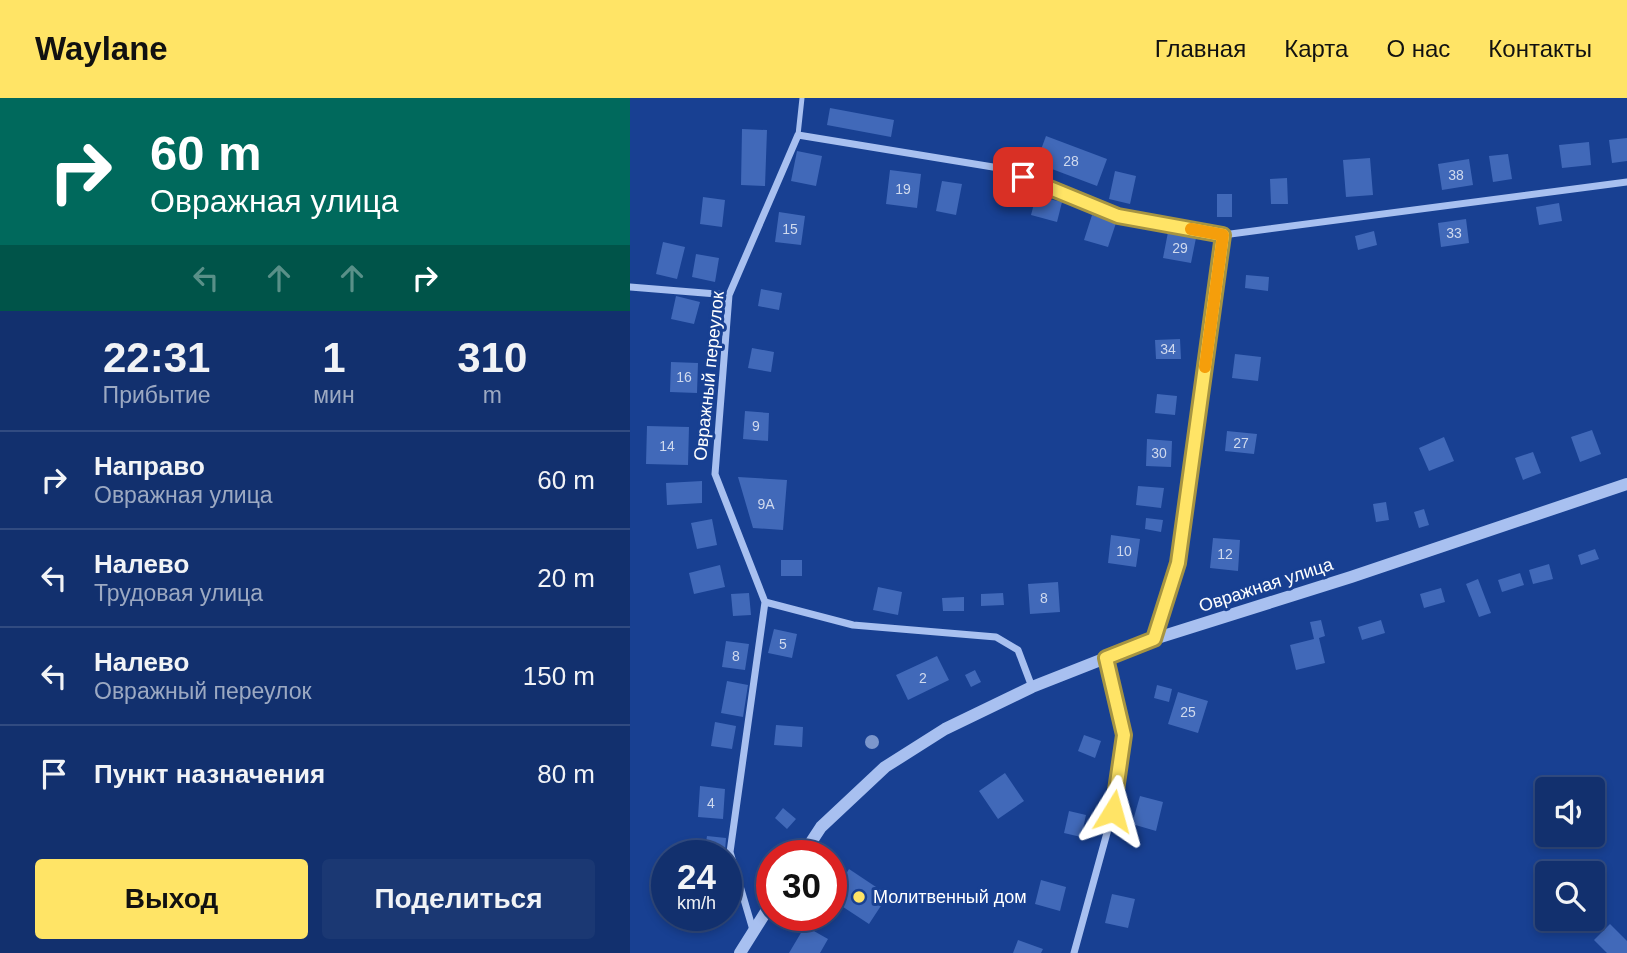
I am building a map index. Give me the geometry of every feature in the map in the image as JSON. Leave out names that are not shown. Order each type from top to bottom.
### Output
[{"type":"street","points":[[799,135],[999,167],[1118,216],[1223,235],[1627,182]]},
{"type":"street","name":"Овражный переулок","points":[[753,930],[730,852],[765,602],[715,474],[729,295],[799,135]]},
{"type":"street","points":[[1154,639],[1178,563],[1223,235]]},
{"type":"street","points":[[630,287],[729,295]]},
{"type":"street","name":"Овражная улица","points":[[812,840],[821,827],[885,767],[945,729],[1032,687],[1154,639],[1351,577],[1627,484]]},
{"type":"street","points":[[765,602],[853,625],[996,637],[1018,650],[1032,687]]},
{"type":"street","points":[[1074,953],[1113,811],[1124,735],[1106,658]]},
{"type":"street","points":[[740,953],[756,926]]},
{"type":"lane","points":[[799,135],[802,98]]},
{"type":"building","points":[[830,108],[894,120],[891,137],[827,125]]},
{"type":"building","points":[[742,129],[767,130],[765,186],[741,185]]},
{"type":"building","points":[[1046,136],[1107,159],[1097,186],[1036,163]]},
{"type":"building","points":[[1627,138],[1627,161],[1612,163],[1609,140]]},
{"type":"building","points":[[1589,142],[1591,165],[1562,168],[1559,145]]},
{"type":"building","points":[[797,151],[822,156],[816,186],[791,181]]},
{"type":"building","points":[[1508,154],[1512,179],[1493,182],[1489,156]]},
{"type":"building","points":[[1370,158],[1373,195],[1346,197],[1343,160]]},
{"type":"building","points":[[1469,159],[1473,185],[1442,190],[1438,164]]},
{"type":"building","points":[[890,170],[921,174],[917,208],[886,204]]},
{"type":"building","points":[[1115,171],[1136,176],[1130,204],[1109,199]]},
{"type":"building","points":[[1287,178],[1288,204],[1271,204],[1270,179]]},
{"type":"building","points":[[942,181],[962,184],[956,215],[936,211]]},
{"type":"building","points":[[1217,194],[1232,194],[1232,217],[1217,217]]},
{"type":"building","points":[[1036,196],[1062,202],[1057,222],[1031,215]]},
{"type":"building","points":[[703,197],[725,200],[722,227],[700,224]]},
{"type":"building","points":[[1559,203],[1562,221],[1539,225],[1536,207]]},
{"type":"building","points":[[779,212],[805,216],[801,245],[775,242]]},
{"type":"building","points":[[1092,215],[1116,223],[1108,247],[1084,240]]},
{"type":"building","points":[[1466,219],[1469,243],[1441,247],[1438,223]]},
{"type":"building","points":[[1374,231],[1377,245],[1358,250],[1355,236]]},
{"type":"building","points":[[1168,232],[1196,238],[1191,263],[1163,258]]},
{"type":"building","points":[[663,242],[685,247],[677,279],[656,274]]},
{"type":"building","points":[[696,254],[719,258],[715,282],[692,277]]},
{"type":"building","points":[[1246,275],[1269,277],[1268,291],[1245,288]]},
{"type":"building","points":[[761,289],[782,293],[779,310],[758,306]]},
{"type":"building","points":[[676,296],[700,302],[694,324],[671,319]]},
{"type":"building","points":[[1180,339],[1181,359],[1156,359],[1155,340]]},
{"type":"building","points":[[752,348],[774,352],[771,372],[748,368]]},
{"type":"building","points":[[1235,354],[1261,357],[1258,381],[1232,378]]},
{"type":"building","points":[[671,362],[698,363],[697,393],[670,392]]},
{"type":"building","points":[[1157,394],[1177,396],[1175,415],[1155,413]]},
{"type":"building","points":[[745,411],[769,413],[768,441],[743,439]]},
{"type":"building","points":[[647,426],[689,427],[688,465],[646,464]]},
{"type":"building","points":[[1592,430],[1601,454],[1580,462],[1571,437]]},
{"type":"building","points":[[1227,431],[1257,434],[1254,454],[1225,451]]},
{"type":"building","points":[[1444,437],[1454,461],[1429,471],[1419,448]]},
{"type":"building","points":[[1147,439],[1172,441],[1171,467],[1146,466]]},
{"type":"building","points":[[1533,452],[1541,473],[1523,480],[1515,458]]},
{"type":"building","points":[[738,477],[787,480],[783,530],[753,528]]},
{"type":"building","points":[[702,481],[702,503],[667,505],[666,483]]},
{"type":"building","points":[[1138,486],[1164,488],[1161,508],[1136,505]]},
{"type":"building","points":[[1386,502],[1389,520],[1376,522],[1373,504]]},
{"type":"building","points":[[1424,509],[1429,525],[1419,528],[1414,512]]},
{"type":"building","points":[[1146,518],[1163,520],[1161,532],[1145,529]]},
{"type":"building","points":[[712,519],[717,545],[697,549],[691,523]]},
{"type":"building","points":[[1111,535],[1140,539],[1136,567],[1108,563]]},
{"type":"building","points":[[1213,538],[1240,540],[1238,571],[1210,568]]},
{"type":"building","points":[[1595,549],[1599,559],[1581,565],[1578,555]]},
{"type":"building","points":[[781,560],[802,560],[802,576],[781,576]]},
{"type":"building","points":[[1549,564],[1553,579],[1533,584],[1529,570]]},
{"type":"building","points":[[720,565],[725,587],[694,594],[689,573]]},
{"type":"building","points":[[1520,573],[1524,585],[1502,592],[1498,580]]},
{"type":"building","points":[[1478,579],[1491,613],[1479,617],[1466,584]]},
{"type":"building","points":[[1058,582],[1060,612],[1030,614],[1028,584]]},
{"type":"building","points":[[878,587],[902,592],[898,615],[873,610]]},
{"type":"building","points":[[1441,588],[1445,602],[1424,608],[1420,594]]},
{"type":"building","points":[[749,593],[751,615],[733,616],[731,594]]},
{"type":"building","points":[[1003,593],[1004,605],[981,606],[981,594]]},
{"type":"building","points":[[964,597],[964,611],[943,611],[942,598]]},
{"type":"building","points":[[1321,620],[1325,636],[1319,638],[1325,663],[1296,670],[1290,645],[1314,639],[1310,622]]},
{"type":"building","points":[[1381,620],[1385,633],[1362,640],[1358,627]]},
{"type":"building","points":[[774,629],[797,634],[792,658],[768,653]]},
{"type":"building","points":[[726,641],[749,644],[745,670],[722,667]]},
{"type":"building","points":[[937,656],[949,680],[908,700],[896,675]]},
{"type":"building","points":[[975,670],[981,682],[971,687],[965,675]]},
{"type":"building","points":[[727,681],[748,685],[743,717],[721,713]]},
{"type":"building","points":[[1157,685],[1172,689],[1169,702],[1154,698]]},
{"type":"building","points":[[1178,692],[1208,701],[1198,733],[1168,724]]},
{"type":"building","points":[[715,722],[736,726],[732,749],[711,746]]},
{"type":"building","points":[[776,725],[803,727],[802,747],[774,745]]},
{"type":"building","points":[[1084,735],[1101,741],[1095,758],[1078,751]]},
{"type":"building","points":[[1005,773],[1024,801],[998,819],[979,791]]},
{"type":"building","points":[[700,786],[725,789],[723,819],[698,817]]},
{"type":"building","points":[[1140,796],[1163,802],[1156,831],[1132,824]]},
{"type":"building","points":[[783,808],[796,819],[787,829],[775,818]]},
{"type":"building","points":[[1069,811],[1086,815],[1081,837],[1064,833]]},
{"type":"building","points":[[707,836],[726,838],[726,840],[706,840]]},
{"type":"building","name":"Молитвенный дом","points":[[849,869],[888,895],[869,924],[847,910]]},
{"type":"building","points":[[1041,880],[1066,887],[1060,911],[1035,904]]},
{"type":"building","points":[[1112,894],[1135,899],[1128,928],[1105,923]]},
{"type":"building","points":[[1610,924],[1627,941],[1627,953],[1607,953],[1594,940]]},
{"type":"building","points":[[802,931],[814,931],[828,939],[820,953],[789,953]]},
{"type":"building","points":[[1018,940],[1043,949],[1041,953],[1013,953]]},
{"type":"slow traffic","points":[[1191,229],[1223,235],[1205,367]]},
{"type":"place","name":"Молитвенный дом","points":[[859,897]]},
{"type":"route","points":[[1023,177],[1118,216],[1223,235],[1178,563],[1154,639],[1106,658],[1124,735],[1113,811]]}]
